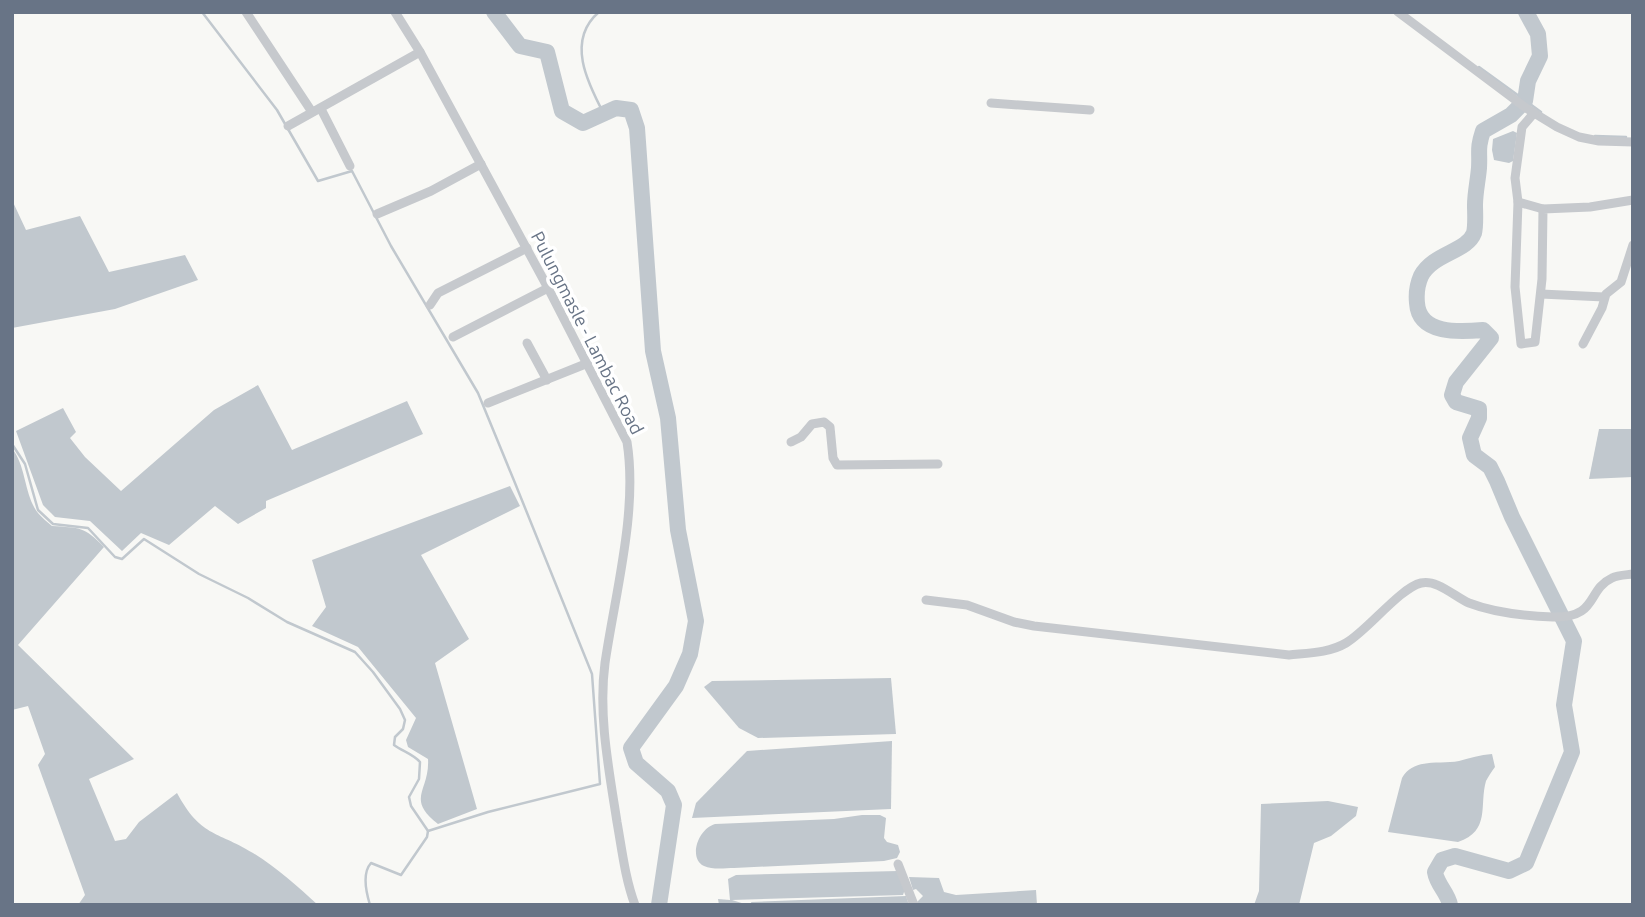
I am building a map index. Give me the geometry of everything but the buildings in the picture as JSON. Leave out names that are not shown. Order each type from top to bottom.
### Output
[{"type":"street","points":[[246,12],[316,111],[350,166]]},
{"type":"street","name":"Pulungmasle - Lambac Road","points":[[395,12],[420,52],[527,248],[622,429],[629,459],[624,544],[604,667],[604,717],[611,789],[626,873],[635,905]]},
{"type":"street","points":[[1398,12],[1516,101],[1557,127],[1579,137],[1599,141],[1633,142]]},
{"type":"street","points":[[288,126],[420,52]]},
{"type":"street","points":[[991,103],[1090,110]]},
{"type":"street","points":[[1530,111],[1522,127],[1515,178],[1518,202],[1515,287],[1521,344],[1535,342],[1541,294],[1543,209]]},
{"type":"street","points":[[377,215],[431,191],[481,164]]},
{"type":"street","points":[[1518,202],[1543,209],[1590,207],[1633,200]]},
{"type":"street","points":[[1583,344],[1602,308],[1604,297],[1621,282],[1633,246]]},
{"type":"street","points":[[430,306],[438,293],[527,248]]},
{"type":"street","points":[[453,337],[548,288]]},
{"type":"street","points":[[1541,294],[1604,297]]},
{"type":"street","points":[[527,343],[547,380]]},
{"type":"street","points":[[488,403],[587,363]]},
{"type":"street","points":[[791,442],[801,437],[812,424],[824,422],[831,427],[833,458],[837,465],[939,464]]},
{"type":"street","points":[[926,600],[967,605],[1014,622],[1034,626],[1289,655],[1328,651],[1346,643],[1406,592],[1421,583],[1438,586],[1487,610],[1553,617],[1581,612],[1589,606],[1608,580],[1633,574]]},
{"type":"street","points":[[898,864],[914,905]]},
{"type":"shaded area","points":[[1513,131],[1517,133],[1513,161],[1509,163],[1494,160],[1493,139]]},
{"type":"shaded area","points":[[12,200],[26,230],[80,216],[109,272],[185,255],[198,280],[115,309],[12,328]]},
{"type":"shaded area","points":[[258,385],[292,450],[407,401],[423,434],[266,501],[266,508],[238,524],[215,506],[169,545],[141,533],[122,551],[90,521],[55,517],[43,505],[16,431],[63,408],[76,432],[70,438],[85,457],[121,491],[214,410]]},
{"type":"shaded area","points":[[1599,429],[1633,429],[1633,477],[1589,479]]},
{"type":"shaded area","points":[[12,448],[20,462],[30,498],[39,514],[52,526],[86,532],[104,547],[18,645],[134,759],[89,779],[115,841],[126,839],[139,822],[177,793],[202,825],[262,859],[318,905],[78,905],[85,895],[38,765],[45,754],[28,706],[12,710]]},
{"type":"shaded area","points":[[510,486],[520,506],[421,555],[469,639],[435,663],[477,809],[438,824],[428,815],[421,800],[428,759],[408,747],[406,740],[416,718],[358,647],[312,626],[326,607],[312,560]]},
{"type":"shaded area","points":[[891,678],[896,734],[758,738],[739,728],[704,687],[712,681]]},
{"type":"shaded area","points":[[892,741],[891,809],[692,818],[696,803],[747,751]]},
{"type":"shaded area","points":[[1492,754],[1495,767],[1486,781],[1480,824],[1468,837],[1458,842],[1388,832],[1402,778],[1407,771],[1420,764],[1459,761]]},
{"type":"shaded area","points":[[1328,801],[1358,807],[1356,816],[1331,836],[1314,843],[1299,905],[1254,905],[1259,891],[1261,804]]},
{"type":"shaded area","points":[[880,815],[886,818],[884,838],[887,842],[898,845],[900,852],[897,858],[884,861],[711,868],[704,866],[697,857],[700,837],[715,824],[834,819]]},
{"type":"shaded area","points":[[898,871],[905,889],[903,895],[732,900],[748,905],[719,905],[718,899],[730,900],[728,879],[736,875]]},
{"type":"shaded area","points":[[909,877],[939,878],[944,892],[956,895],[1036,890],[1037,905],[918,905],[917,902],[923,896],[916,889],[913,890]]},
{"type":"shaded area","points":[[906,896],[909,905],[752,905],[751,902]]},
{"type":"waterway","points":[[202,12],[277,110],[318,181],[352,171],[391,246],[478,393],[592,674],[600,784],[488,812],[428,831]]},
{"type":"waterway","points":[[494,12],[520,46],[547,52],[562,111],[583,123],[616,108],[631,110],[637,128],[653,351],[668,418],[678,530],[696,621],[690,654],[676,686],[631,748],[636,763],[668,791],[674,805],[659,905]]},
{"type":"waterway","points":[[599,12],[583,35],[582,48],[586,75],[604,114]]},
{"type":"waterway","points":[[1450,905],[1435,872],[1442,860],[1455,856],[1509,871],[1526,863],[1572,752],[1564,705],[1574,641],[1490,467],[1474,455],[1470,438],[1479,418],[1479,409],[1456,402],[1452,395],[1456,382],[1491,338],[1483,330],[1453,331],[1433,326],[1419,313],[1417,299],[1417,289],[1426,268],[1464,244],[1474,233],[1479,146],[1483,131],[1511,115],[1525,101],[1528,81],[1540,56],[1538,34],[1526,12]]},
{"type":"waterway","points":[[1479,67],[1541,112]]},
{"type":"waterway","points":[[1595,136],[1626,137]]},
{"type":"waterway","points":[[12,444],[25,464],[38,510],[53,524],[88,528],[115,557],[122,559],[144,539],[199,574],[248,598],[287,622],[355,652],[373,672],[405,720],[403,729],[395,737],[394,745],[420,762],[419,779],[409,797],[411,806],[428,831],[427,837],[401,875],[371,863],[366,877],[370,905]]}]
